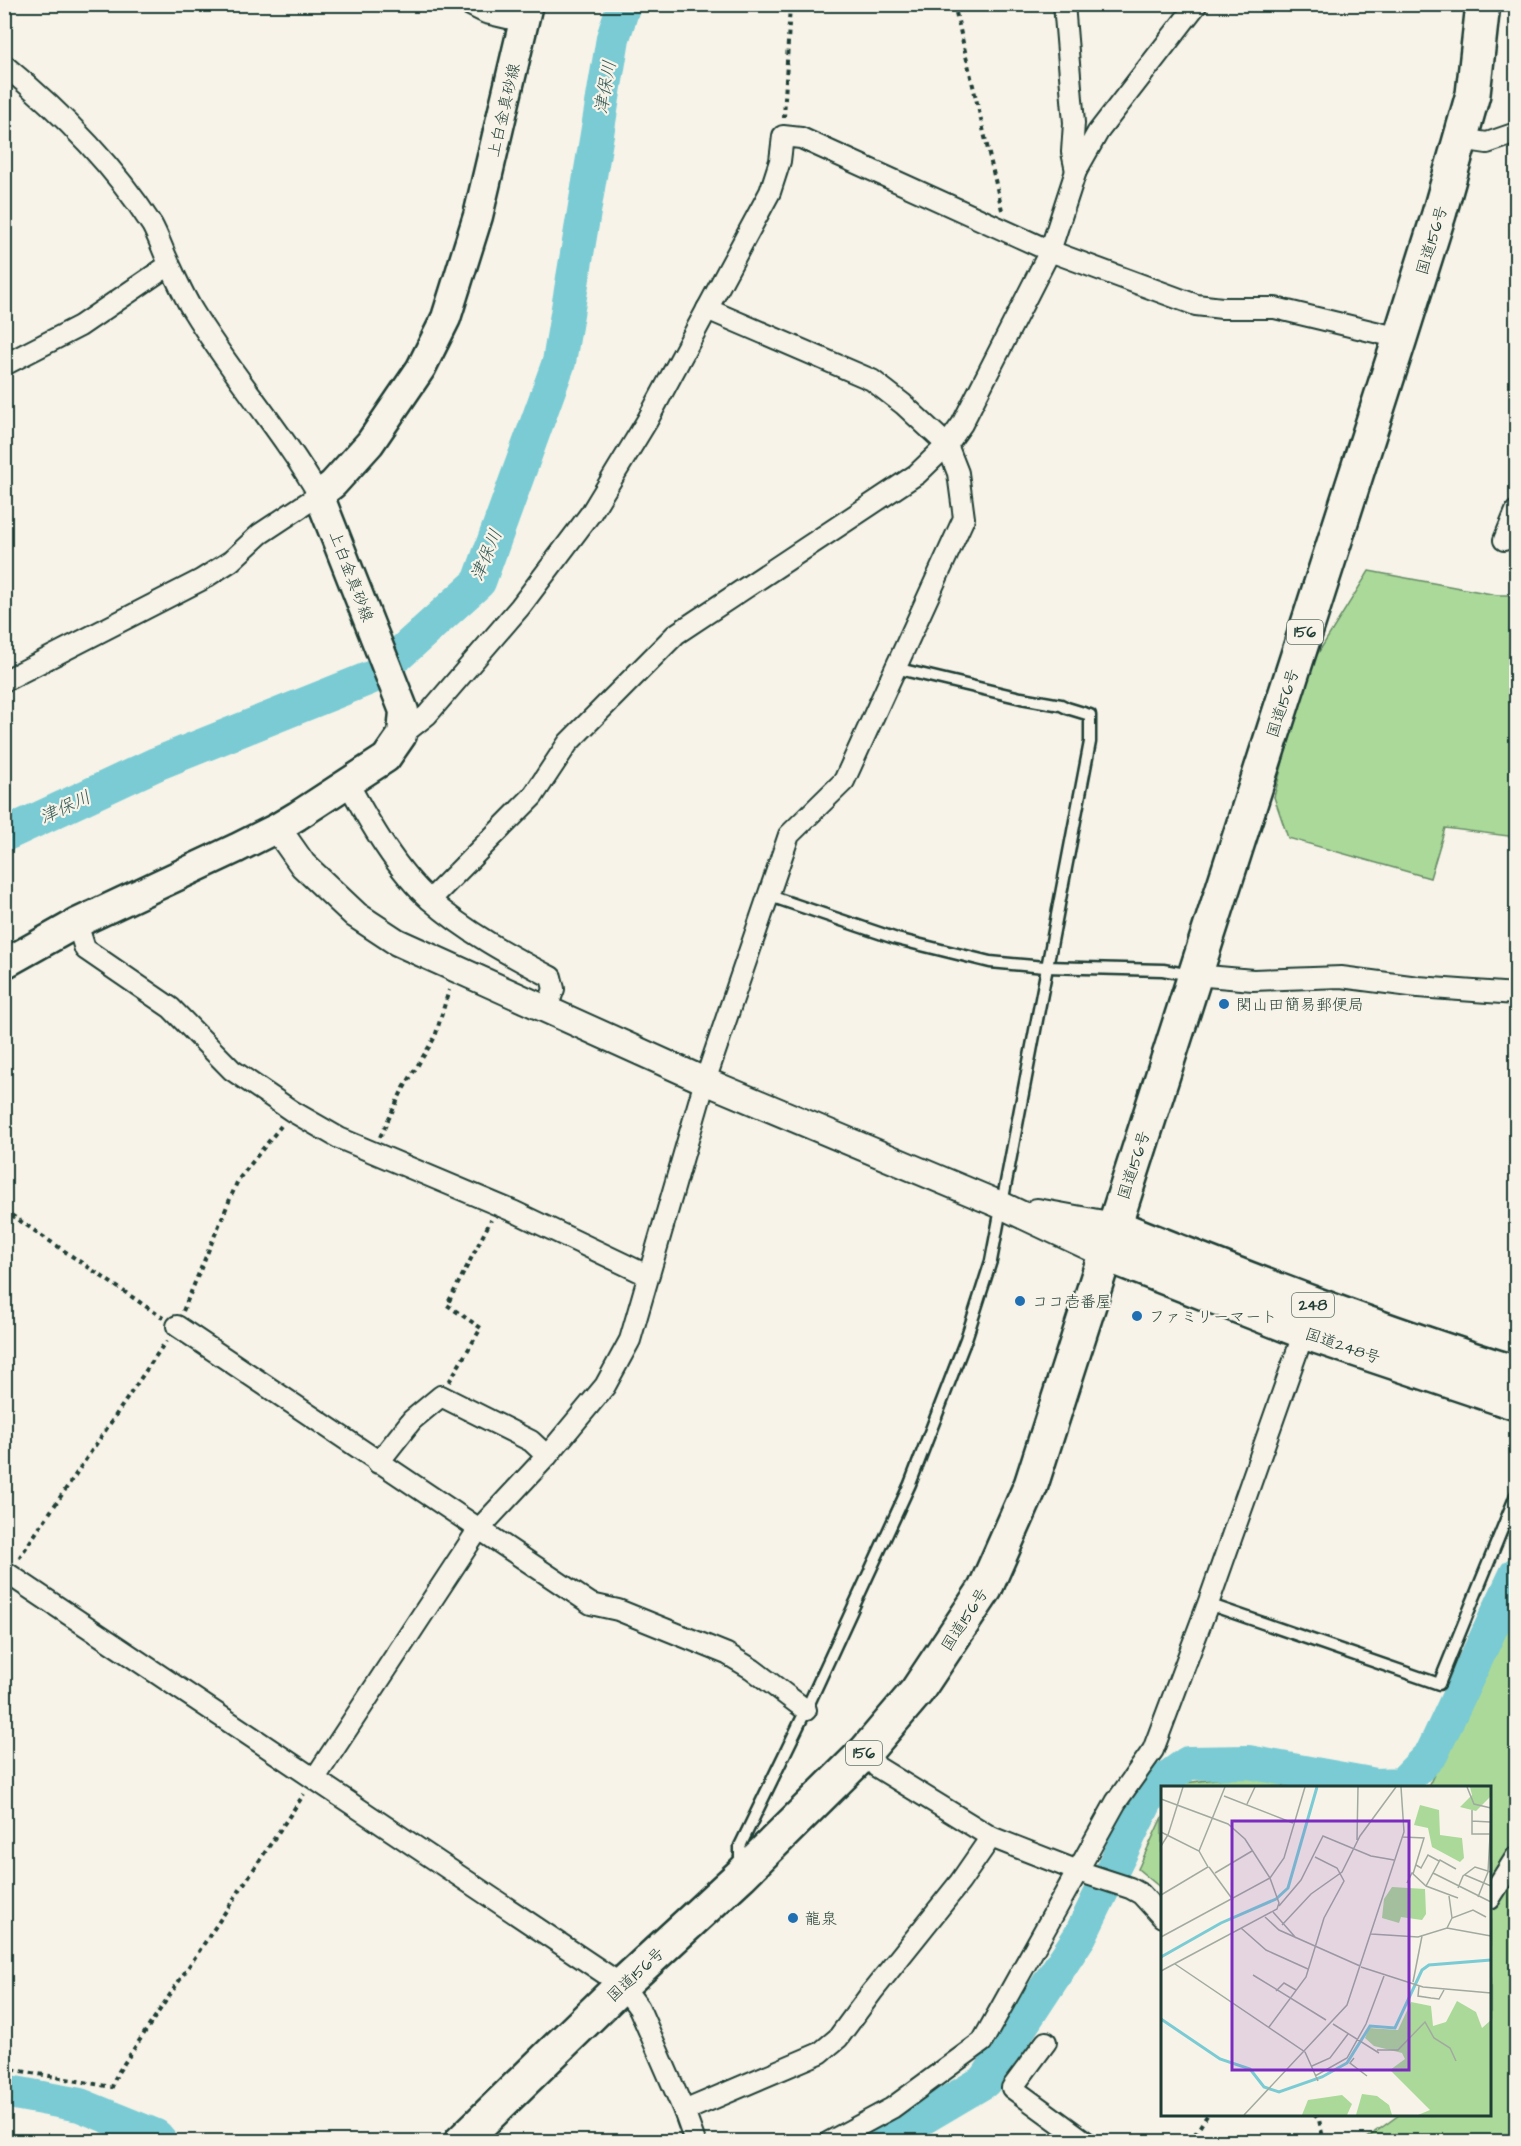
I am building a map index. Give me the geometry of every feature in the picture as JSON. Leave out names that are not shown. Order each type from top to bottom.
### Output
[{"type":"highway","name":"国道156号","points":[[460,2142],[622,1985],[741,1875],[866,1752],[917,1691],[985,1589],[1031,1485],[1439,214],[1473,94],[1483,4]]},
{"type":"highway","name":"国道248号","points":[[1109,1240],[1304,1332],[1516,1402]]},
{"type":"highway","name":"国道248号","points":[[1109,1240],[1516,1373]]},
{"type":"main road","name":"上白金真砂線","points":[[403,723],[322,501],[333,484],[370,443],[421,368],[446,318],[478,216],[526,13]]},
{"type":"main road","points":[[4,964],[77,923],[277,828],[386,758],[403,723]]},
{"type":"street","points":[[468,4],[486,13],[526,13]]},
{"type":"street","points":[[1064,4],[1074,123],[1071,152],[1076,171]]},
{"type":"street","points":[[430,900],[534,796],[568,743],[676,634],[917,474],[947,445],[962,424],[1050,251],[1076,171],[1098,132],[1197,4]]},
{"type":"street","points":[[4,65],[75,129],[106,162],[153,228],[193,311],[232,370],[303,467],[322,501],[261,534],[231,561],[201,580],[4,681]]},
{"type":"street","points":[[1460,139],[1487,143],[1516,133]]},
{"type":"street","points":[[403,723],[427,715],[520,607],[591,513],[647,421],[770,192],[780,161],[783,136],[801,138],[1050,251],[1196,305],[1222,308],[1275,308],[1400,338]]},
{"type":"street","points":[[4,365],[80,326],[169,265]]},
{"type":"street","points":[[315,1778],[478,1530],[547,1456],[605,1386],[630,1340],[705,1081],[789,835],[844,781],[964,518],[958,473],[947,445],[903,404],[872,380],[707,309]]},
{"type":"street","points":[[1504,540],[1516,512]]},
{"type":"street","points":[[348,783],[392,854],[415,885],[430,900],[468,930],[512,957],[551,977],[554,989],[546,1010]]},
{"type":"street","points":[[277,828],[303,865],[356,915],[397,942],[705,1081],[1001,1205],[1109,1240]]},
{"type":"street","points":[[77,923],[85,949],[171,1008],[232,1070],[292,1111],[339,1138],[515,1212],[647,1275]]},
{"type":"street","points":[[1195,975],[1253,980],[1341,977],[1418,987],[1516,994]]},
{"type":"street","points":[[177,1326],[591,1604],[618,1610],[728,1654],[752,1669],[806,1710]]},
{"type":"street","points":[[829,2142],[892,2108],[982,2042],[1082,1872],[1116,1802],[1153,1750],[1208,1604],[1304,1332]]},
{"type":"street","points":[[378,1463],[412,1420],[441,1396],[531,1441],[547,1456]]},
{"type":"street","points":[[7,1572],[622,1985],[639,2008],[684,2111],[695,2142]]},
{"type":"street","points":[[866,1752],[877,1767],[991,1837],[1130,1888],[1141,1894],[1161,1916]]},
{"type":"street","points":[[684,2111],[820,2053],[838,2038],[960,1882],[991,1837]]},
{"type":"street","points":[[1491,1896],[1516,1857]]},
{"type":"street","points":[[1046,2042],[1012,2088],[1086,2142]]},
{"type":"lane","points":[[741,1875],[740,1846],[806,1710],[910,1484],[966,1339],[991,1261],[1045,967],[1076,822],[1090,741],[1090,715],[1062,705],[1020,698],[895,668]]},
{"type":"lane","points":[[767,894],[909,942],[990,962],[1045,967],[1163,970],[1195,975]]},
{"type":"lane","points":[[1208,1604],[1439,1684],[1512,1510],[1516,1494]]},
{"type":"path","points":[[783,136],[790,4]]},
{"type":"path","points":[[954,4],[1003,215],[1000,228]]},
{"type":"path","points":[[373,1153],[402,1091],[435,1037],[456,969]]},
{"type":"path","points":[[7,1572],[177,1326],[238,1180],[292,1111]]},
{"type":"path","points":[[441,1396],[481,1328],[447,1305],[497,1206]]},
{"type":"path","points":[[4,1210],[177,1326]]},
{"type":"path","points":[[4,2068],[112,2087],[123,2064],[315,1778]]},
{"type":"path","points":[[1190,2142],[1207,2116]]},
{"type":"path","points":[[1315,2116],[1319,2120],[1324,2142]]},
{"type":"green space","points":[[1369,571],[1497,595],[1516,595],[1516,837],[1445,828],[1430,878],[1288,838],[1274,797],[1305,674]]},
{"type":"green space","points":[[1516,1603],[1516,2141],[1362,2142],[1398,2116],[1491,2116],[1491,1786],[1428,1786]]},
{"type":"green space","points":[[1261,1773],[1353,1786],[1177,1786]]},
{"type":"green space","points":[[1161,1819],[1161,1888],[1138,1869]]},
{"type":"waterway","name":"津保川","points":[[4,835],[156,764],[375,676],[479,582],[559,362],[613,38],[624,4]]},
{"type":"waterway","points":[[882,2142],[985,2081],[1080,1936],[1152,1789],[1188,1763],[1248,1762],[1376,1785],[1402,1784],[1432,1753],[1516,1574]]},
{"type":"waterway","points":[[4,2091],[80,2105],[156,2136],[161,2142]]},
{"type":"place","name":"関山田簡易郵便局","points":[[1224,1004]]},
{"type":"place","name":"ココ壱番屋","points":[[1020,1301]]},
{"type":"place","name":"ファミリーマート","points":[[1137,1316]]},
{"type":"place","name":"龍泉","points":[[793,1918]]}]
